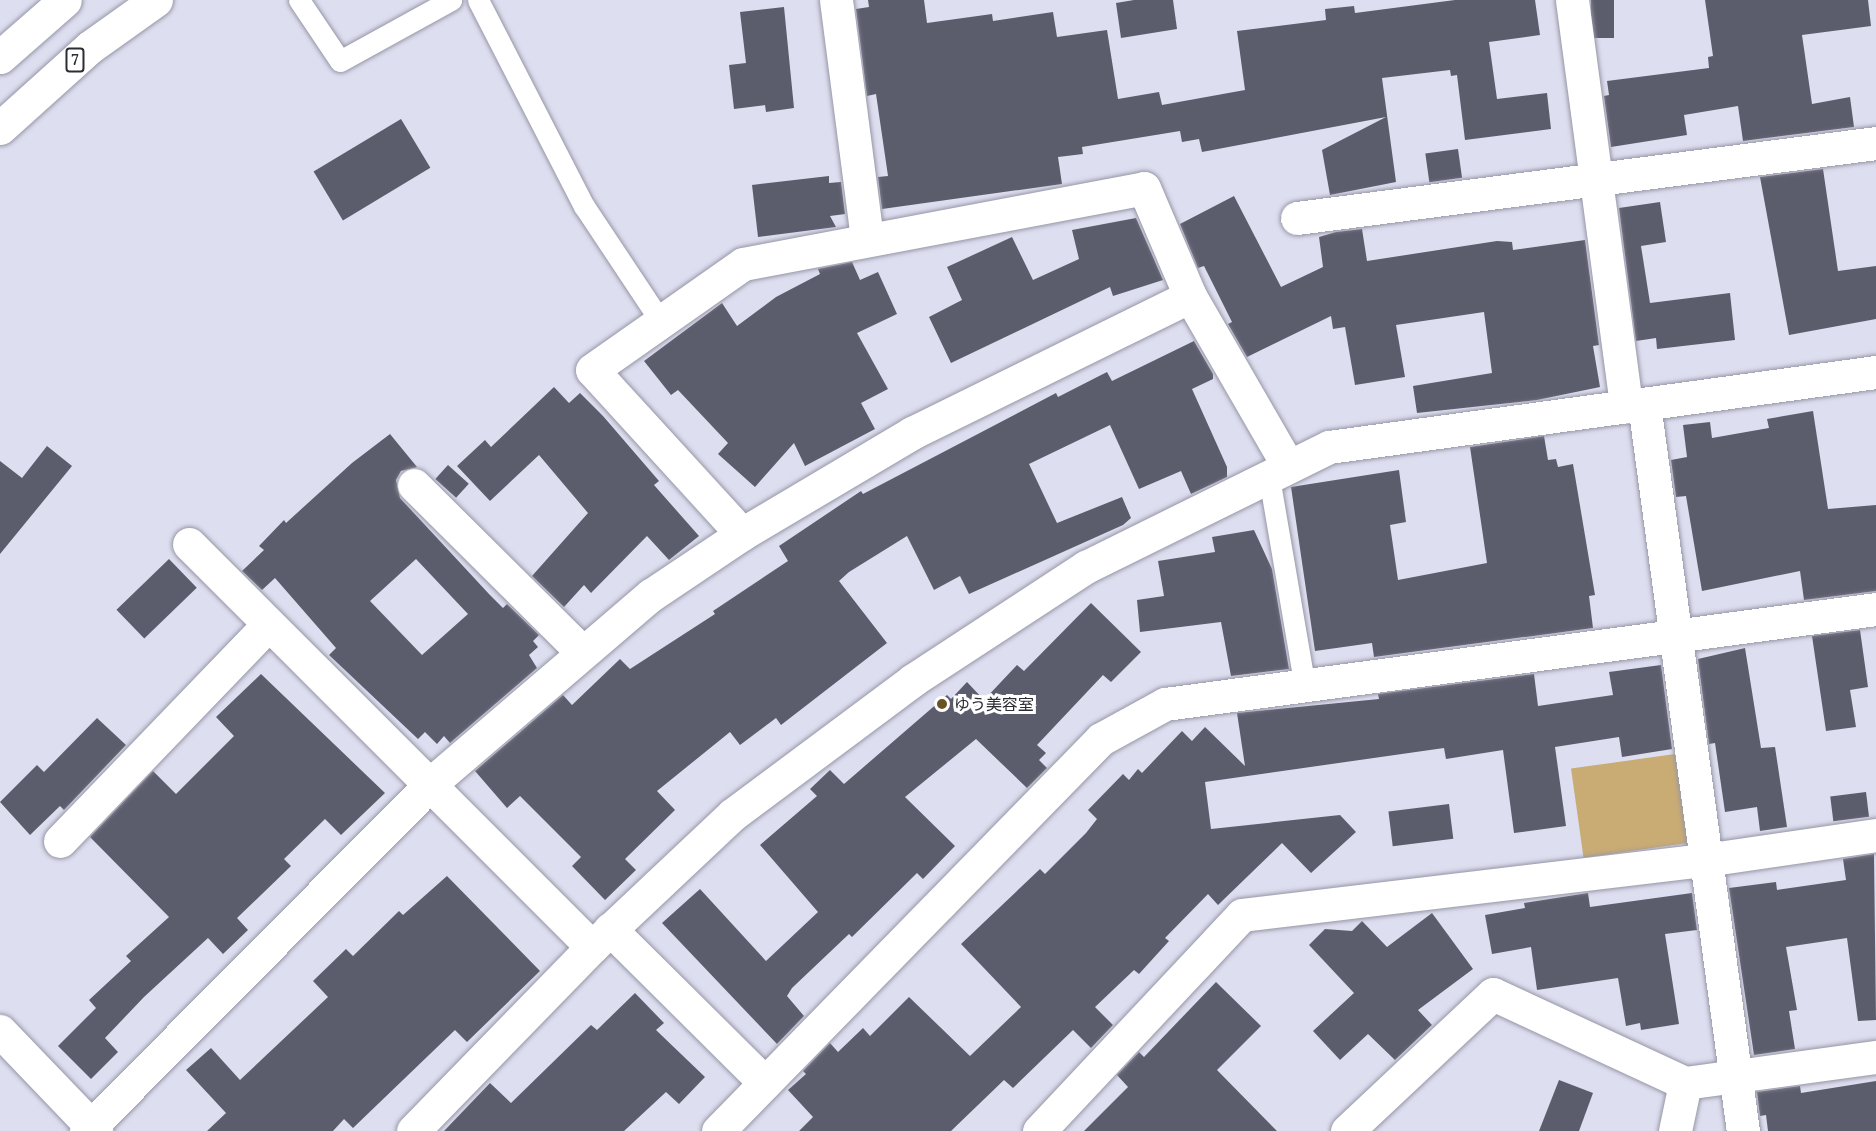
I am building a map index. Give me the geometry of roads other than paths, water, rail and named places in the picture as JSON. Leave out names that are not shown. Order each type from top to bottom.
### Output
[{"type":"main road","points":[[0,57],[65,0]]},
{"type":"main road","name":"7","points":[[0,128],[90,47],[156,0]]},
{"type":"main road","points":[[836,0],[867,239]]},
{"type":"main road","points":[[1572,0],[1595,180],[1676,637],[1743,1131]]},
{"type":"main road","points":[[1297,218],[1876,143]]},
{"type":"main road","points":[[742,534],[592,370],[743,264],[1144,188],[1190,296],[1278,471]]},
{"type":"main road","points":[[0,1031],[91,1129],[429,785],[581,651],[651,596],[742,534],[912,433],[1190,296]]},
{"type":"main road","points":[[413,1131],[601,938],[732,815],[914,680],[1086,567],[1329,447],[1876,372]]},
{"type":"main road","points":[[414,485],[581,651]]},
{"type":"main road","points":[[189,544],[429,785],[765,1083]]},
{"type":"main road","points":[[718,1131],[1101,739],[1165,704],[1876,609]]},
{"type":"main road","points":[[60,841],[269,624]]},
{"type":"main road","points":[[1039,1131],[1242,915],[1705,860],[1876,835]]},
{"type":"main road","points":[[1347,1131],[1493,994],[1685,1083],[1876,1057]]},
{"type":"main road","points":[[1675,1131],[1685,1083]]},
{"type":"lane","points":[[299,0],[340,61],[451,0]]},
{"type":"lane","points":[[478,0],[584,206],[661,322]]},
{"type":"lane","points":[[1278,471],[1305,687]]},
{"type":"place","name":"ゆう美容室","points":[[942,704]]}]
